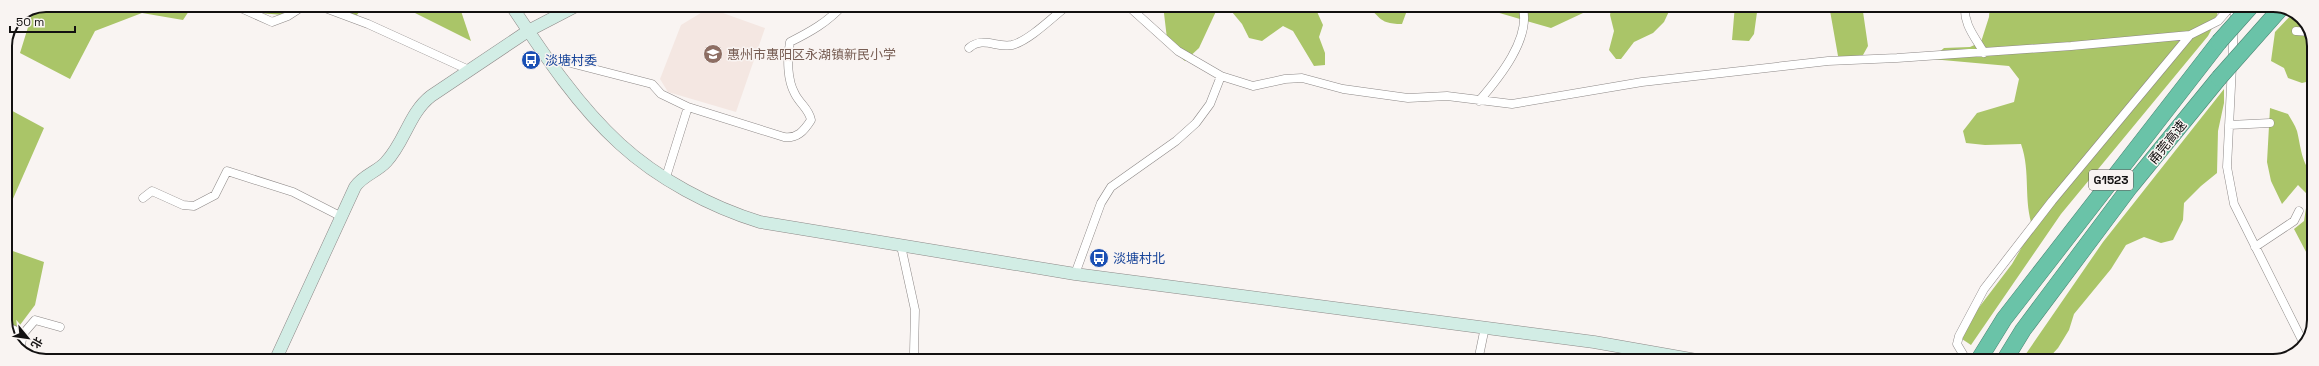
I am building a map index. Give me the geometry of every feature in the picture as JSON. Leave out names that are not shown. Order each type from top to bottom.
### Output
[{"type":"highway","name":"甬莞高速","points":[[1982,354],[2004,319],[2219,42],[2246,12]]},
{"type":"highway","name":"甬莞高速","points":[[2008,354],[2023,330],[2130,187],[2219,78],[2277,12]]},
{"type":"main road","points":[[516,12],[581,102],[608,134],[637,158],[666,177],[723,208],[760,222],[1075,274],[1485,327],[1594,342],[1662,354]]},
{"type":"main road","points":[[278,354],[358,183],[382,166],[390,157],[420,105],[528,31],[564,12]]},
{"type":"street","points":[[250,12],[272,22],[294,12]]},
{"type":"street","points":[[336,12],[368,24],[469,70]]},
{"type":"street","points":[[548,57],[652,84],[661,94],[688,108],[784,137],[792,138],[804,131],[811,120],[810,114],[794,94],[790,80],[788,53],[790,42],[814,30],[837,12]]},
{"type":"street","points":[[970,48],[974,44],[989,42],[1012,45],[1024,39],[1059,12]]},
{"type":"street","points":[[1135,12],[1178,51],[1221,76],[1253,86],[1285,79],[1302,78],[1343,89],[1408,98],[1447,96],[1512,104],[1642,82],[1828,61],[1984,53],[2190,34],[2218,21],[2226,12]]},
{"type":"street","points":[[1479,101],[1499,78],[1518,44],[1521,37],[1524,12]]},
{"type":"street","points":[[1964,12],[1965,20],[1969,29],[1984,53]]},
{"type":"street","points":[[2235,12],[2227,167],[2234,204],[2301,338]]},
{"type":"street","points":[[2296,31],[2303,32]]},
{"type":"street","points":[[1963,354],[1957,344],[1959,336],[1984,289],[2052,201],[2190,34]]},
{"type":"street","points":[[1075,274],[1101,203],[1111,187],[1176,141],[1196,123],[1210,104],[1221,76]]},
{"type":"street","points":[[666,177],[688,108]]},
{"type":"street","points":[[2229,125],[2270,124]]},
{"type":"street","points":[[143,198],[152,192],[183,204],[194,206],[215,195],[227,171],[293,192],[342,217]]},
{"type":"street","points":[[2255,247],[2294,221],[2299,211]]},
{"type":"street","points":[[901,246],[915,310],[915,354]]},
{"type":"street","points":[[21,343],[23,334],[35,320],[60,327]]},
{"type":"street","points":[[1479,354],[1485,327]]},
{"type":"street","points":[[13,329],[23,334]]},
{"type":"shaded area","name":"惠州市惠阳区永湖镇新民小学","points":[[702,12],[720,12],[765,28],[736,112],[668,92],[660,79],[681,25]]},
{"type":"green space","points":[[188,12],[183,20],[142,13],[95,31],[70,79],[20,53],[32,16],[40,13]]},
{"type":"green space","points":[[247,12],[286,12],[283,15]]},
{"type":"green space","points":[[348,12],[359,12],[356,16]]},
{"type":"green space","points":[[413,12],[461,12],[471,41]]},
{"type":"green space","points":[[1164,12],[1216,12],[1199,48],[1185,61],[1168,47]]},
{"type":"green space","points":[[1232,12],[1317,12],[1323,25],[1319,37],[1325,53],[1325,65],[1314,66],[1293,31],[1283,26],[1262,41],[1249,38],[1242,24]]},
{"type":"green space","points":[[1374,12],[1406,12],[1402,24],[1393,24],[1383,20]]},
{"type":"green space","points":[[1496,12],[1584,12],[1551,28]]},
{"type":"green space","points":[[1611,12],[1669,12],[1664,22],[1653,33],[1634,42],[1621,59],[1616,59],[1609,50],[1614,31]]},
{"type":"green space","points":[[1734,12],[1757,12],[1754,34],[1749,41],[1732,40]]},
{"type":"green space","points":[[1830,12],[1863,12],[1868,46],[1863,55],[1850,58],[1838,56]]},
{"type":"green space","points":[[1989,12],[2218,12],[2217,19],[2208,36],[2061,214],[1971,345],[1962,339],[1977,310],[2012,264],[2033,228],[2028,207],[2026,165],[2021,144],[1985,145],[1966,143],[1963,131],[1977,113],[2014,102],[2019,79],[2009,66],[1931,59],[1944,48],[1970,47],[1981,42]]},
{"type":"green space","points":[[2289,17],[2299,24],[2306,37],[2307,44],[2307,82],[2302,83],[2288,78],[2284,68],[2271,61],[2275,32]]},
{"type":"green space","points":[[2224,89],[2224,103],[2218,131],[2217,173],[2184,203],[2183,220],[2173,240],[2161,243],[2144,237],[2126,245],[2111,269],[2074,314],[2069,330],[2058,348],[2052,354],[2026,354],[2103,242]]},
{"type":"green space","points":[[2270,108],[2288,114],[2294,124],[2307,167],[2307,194],[2298,185],[2282,204],[2271,181],[2267,162]]},
{"type":"green space","points":[[12,111],[44,128],[12,201]]},
{"type":"green space","points":[[2307,202],[2307,254],[2294,229],[2304,221]]},
{"type":"green space","points":[[12,251],[44,262],[35,305],[15,332],[12,322]]},
{"type":"place","name":"惠州市惠阳区永湖镇新民小学","points":[[713,54]]},
{"type":"place","name":"淡塘村委","points":[[531,60]]},
{"type":"place","name":"淡塘村北","points":[[1099,258]]}]
